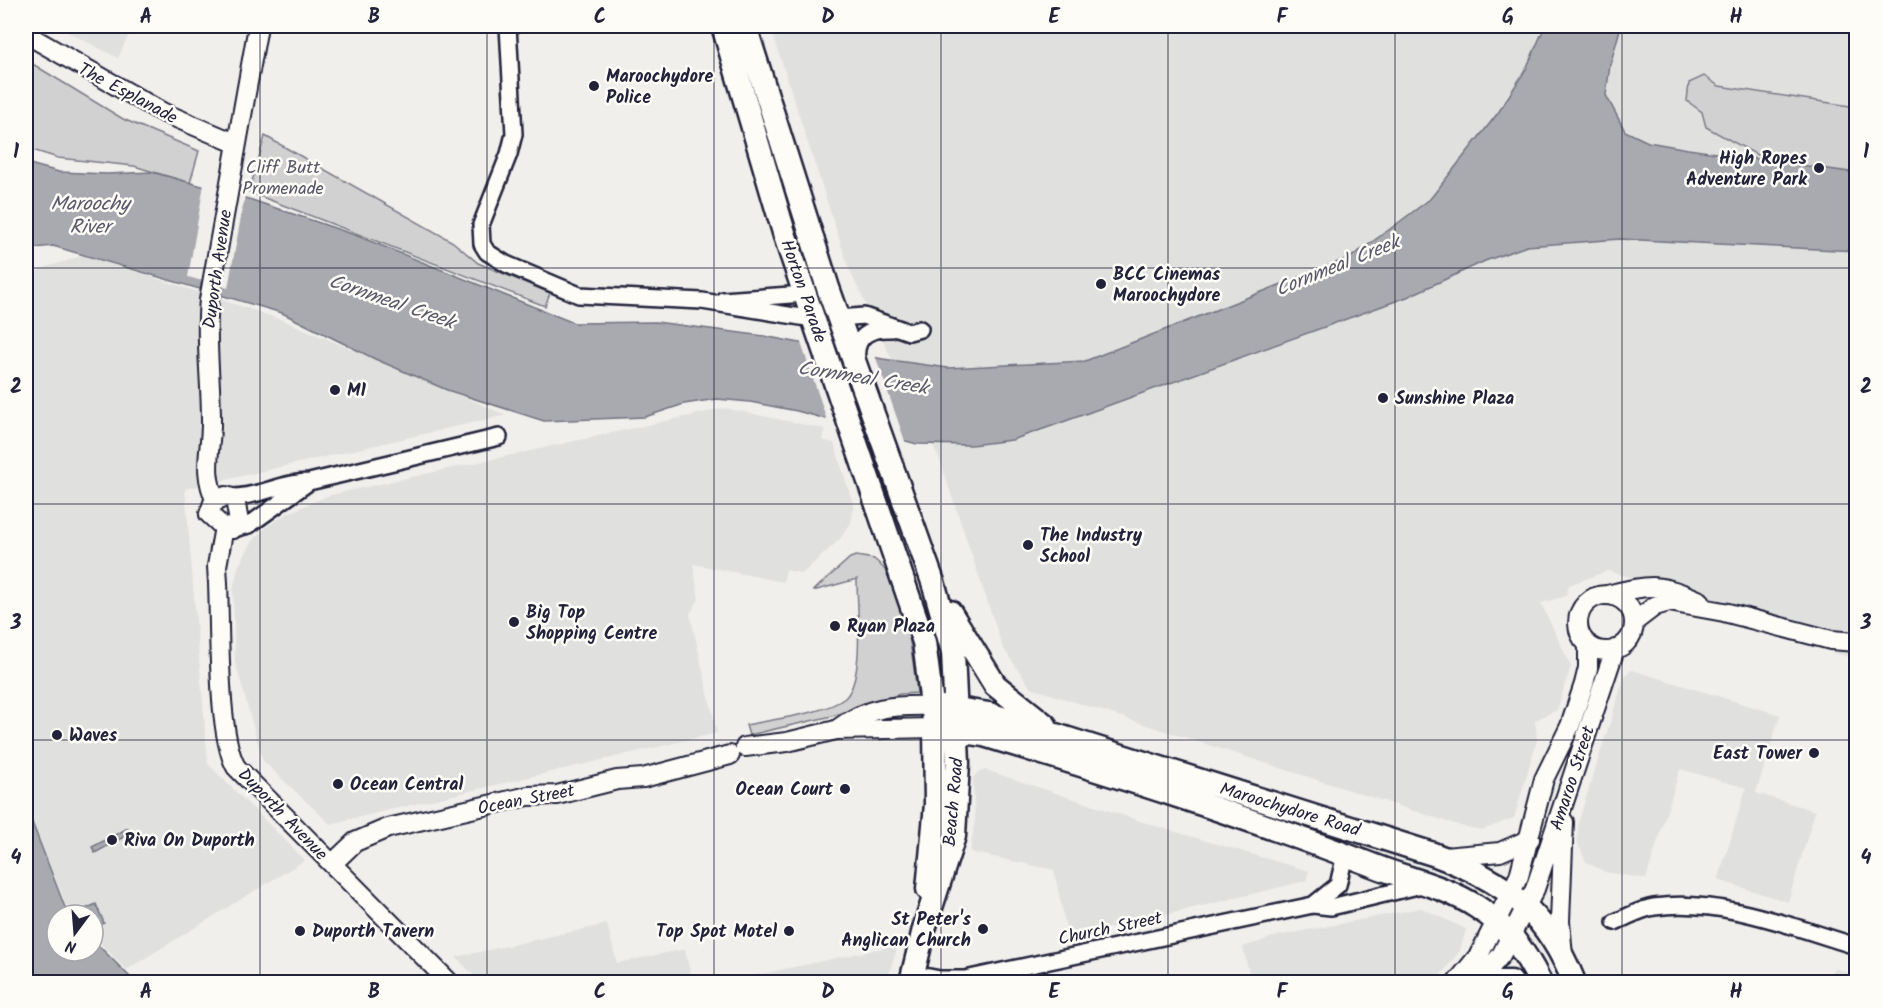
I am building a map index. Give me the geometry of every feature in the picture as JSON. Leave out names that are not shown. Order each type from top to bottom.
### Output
[{"type":"main road","name":"Horton Parade","points":[[723,26],[804,294],[924,642],[934,717]]},
{"type":"main road","name":"Horton Parade","points":[[745,26],[840,318],[855,354],[933,582],[953,652],[957,719]]},
{"type":"main road","points":[[804,294],[822,302],[840,318]]},
{"type":"main road","points":[[813,319],[840,318]]},
{"type":"main road","points":[[822,343],[829,329],[840,318]]},
{"type":"main road","points":[[885,529],[904,497]]},
{"type":"main road","points":[[933,582],[979,662],[995,685],[1042,723],[1079,741]]},
{"type":"main road","name":"Maroochydore Road","points":[[934,717],[957,719],[989,714],[1443,857],[1483,875],[1520,899],[1547,930],[1574,982]]},
{"type":"main road","name":"Beach Road","points":[[924,929],[934,834],[934,717]]},
{"type":"main road","name":"Maroochydore Road","points":[[957,719],[984,735],[1261,822],[1465,899],[1504,929],[1522,948],[1540,982]]},
{"type":"main road","name":"Beach Road","points":[[913,978],[924,929],[954,836],[957,719]]},
{"type":"main road","points":[[1490,982],[1511,982]]},
{"type":"street","name":"Duporth Avenue","points":[[224,499],[210,487],[206,460],[211,421],[207,329],[212,283],[235,143],[258,26]]},
{"type":"street","points":[[508,26],[514,134],[509,154],[481,225],[483,248],[496,259],[579,295],[705,302],[813,319]]},
{"type":"street","name":"The Esplanade","points":[[26,33],[153,107],[235,143]]},
{"type":"street","points":[[705,302],[804,294]]},
{"type":"street","points":[[840,318],[867,316],[901,330],[911,332],[920,329]]},
{"type":"street","points":[[855,354],[862,337],[869,330],[901,330]]},
{"type":"street","points":[[309,482],[248,526],[228,528],[209,514],[210,507],[224,499],[254,494],[287,483],[309,482],[499,437]]},
{"type":"street","points":[[224,499],[237,502],[240,515],[238,524],[228,528]]},
{"type":"street","name":"Duporth Avenue","points":[[228,528],[218,566],[218,583],[225,731],[231,758],[242,773],[448,982]]},
{"type":"street","points":[[1724,612],[1680,592],[1660,587],[1633,588],[1591,599],[1581,612],[1579,628],[1588,644],[1604,651],[1615,649],[1628,640],[1634,622],[1648,610],[1665,602],[1724,612],[1831,640],[1857,642]]},
{"type":"street","points":[[1607,595],[1626,603],[1634,622]]},
{"type":"street","name":"Amaroo Street","points":[[1520,899],[1530,838],[1547,772],[1576,711],[1588,668],[1588,644]]},
{"type":"street","name":"Amaroo Street","points":[[1520,899],[1564,808],[1600,689],[1615,649]]},
{"type":"street","name":"Ocean Street","points":[[332,864],[355,842],[388,828],[528,796],[557,795],[617,780],[643,778],[737,751],[836,730],[934,717]]},
{"type":"street","points":[[1563,957],[1560,921],[1564,808]]},
{"type":"street","points":[[1443,857],[1500,852],[1530,838]]},
{"type":"street","name":"Church Street","points":[[1313,905],[1338,885],[1345,855]]},
{"type":"street","name":"Church Street","points":[[913,978],[965,979],[1313,905],[1331,907],[1426,884]]},
{"type":"street","points":[[1457,982],[1504,929],[1520,899]]},
{"type":"street","points":[[1615,922],[1653,907],[1708,907],[1768,920],[1857,946]]},
{"type":"street","points":[[1478,982],[1501,955],[1504,929]]},
{"type":"shaded area","points":[[56,26],[133,26],[118,58]]},
{"type":"shaded area","name":"Sunshine Plaza","points":[[770,26],[1856,26],[1856,659],[1664,605],[1651,583],[1608,571],[1569,585],[1566,596],[1541,603],[1571,666],[1557,710],[1535,720],[1537,740],[1514,818],[1482,830],[1461,826],[1031,688],[1003,648],[939,458],[849,269]]},
{"type":"shaded area","points":[[85,255],[280,319],[506,415],[185,489],[208,764],[305,860],[126,970],[105,948],[105,903],[65,903],[26,808],[26,280],[40,269]]},
{"type":"shaded area","name":"Big Top Shopping Centre","points":[[725,408],[825,429],[822,440],[834,443],[854,507],[851,523],[840,539],[802,574],[786,570],[783,582],[693,564],[699,599],[690,614],[717,733],[330,824],[263,761],[235,662],[233,590],[238,567],[245,554],[255,538],[269,525],[288,513],[330,495]]},
{"type":"shaded area","points":[[1632,670],[1780,715],[1756,793],[1815,811],[1788,902],[1718,880],[1746,788],[1680,769],[1646,879],[1605,872],[1586,862],[1577,841],[1579,820],[1625,675]]},
{"type":"shaded area","points":[[986,770],[1149,824],[1309,871],[1306,881],[1068,938],[1054,870],[970,852],[975,819],[973,778],[978,772]]},
{"type":"shaded area","points":[[1421,908],[1466,929],[1460,951],[1435,982],[1251,982],[1243,947],[1277,936]]},
{"type":"shaded area","points":[[607,924],[617,963],[685,949],[692,982],[480,982],[456,957]]},
{"type":"shaded area","points":[[898,945],[887,980],[890,982],[723,982]]},
{"type":"shaded area","points":[[1834,968],[1856,975],[1856,982],[1829,982]]},
{"type":"green space","points":[[26,60],[123,119],[199,151],[190,183],[134,166],[58,158],[26,148]]},
{"type":"green space","name":"High Ropes Adventure Park","points":[[1704,76],[1719,86],[1856,107],[1856,209],[1706,127],[1702,112],[1687,101],[1689,83]]},
{"type":"green space","name":"Cliff Butt Promenade","points":[[265,136],[453,242],[478,263],[550,293],[545,306],[249,192]]},
{"type":"green space","points":[[856,556],[874,559],[885,570],[894,585],[906,620],[917,693],[900,694],[832,716],[749,735],[746,725],[825,708],[845,698],[851,689],[858,660],[857,579],[813,591],[850,558]]},
{"type":"water","points":[[1545,26],[1621,26],[1610,65],[1606,95],[1625,131],[1648,142],[1856,173],[1856,251],[1620,239],[1527,246],[1485,261],[1407,297],[1052,426],[1012,440],[971,445],[917,444],[797,411],[750,402],[717,399],[684,404],[645,417],[544,421],[447,390],[375,359],[282,313],[53,246],[26,249],[26,163],[59,172],[107,174],[152,172],[252,200],[355,235],[574,323],[656,322],[764,336],[883,359],[948,368],[1085,361],[1351,257],[1390,229],[1430,199],[1498,113],[1526,69]]},
{"type":"water","points":[[26,807],[63,903],[45,903],[45,963],[105,963],[105,952],[135,982],[26,982]]},
{"type":"water","name":"Riva On Duporth","points":[[128,828],[131,833],[95,853],[92,847]]},
{"type":"pier","points":[[204,184],[245,195],[228,288],[188,277]]},
{"type":"pier","points":[[800,340],[875,355],[906,444],[828,423]]},
{"type":"place","name":"Maroochydore Police","points":[[594,86]]},
{"type":"place","name":"High Ropes Adventure Park","points":[[1819,168]]},
{"type":"place","name":"BCC Cinemas Maroochydore","points":[[1101,284]]},
{"type":"place","name":"M1","points":[[335,390]]},
{"type":"place","name":"Sunshine Plaza","points":[[1383,398]]},
{"type":"place","name":"The Industry School","points":[[1028,545]]},
{"type":"place","name":"Big Top Shopping Centre","points":[[514,622]]},
{"type":"place","name":"Ryan Plaza","points":[[835,626]]},
{"type":"place","name":"Waves","points":[[57,735]]},
{"type":"place","name":"East Tower","points":[[1814,753]]},
{"type":"place","name":"Ocean Central","points":[[338,784]]},
{"type":"place","name":"Ocean Court","points":[[845,789]]},
{"type":"place","name":"Riva On Duporth","points":[[112,840]]},
{"type":"place","name":"St Peter's Anglican Church","points":[[983,929]]},
{"type":"place","name":"Duporth Tavern","points":[[300,931]]},
{"type":"place","name":"Top Spot Motel","points":[[789,931]]},
{"type":"water label","name":"Maroochy River","points":[[90,214]]},
{"type":"water label","name":"Cornmeal Creek","points":[[1337,265]]},
{"type":"water label","name":"Cornmeal Creek","points":[[392,301]]},
{"type":"water label","name":"Cornmeal Creek","points":[[863,377]]}]
